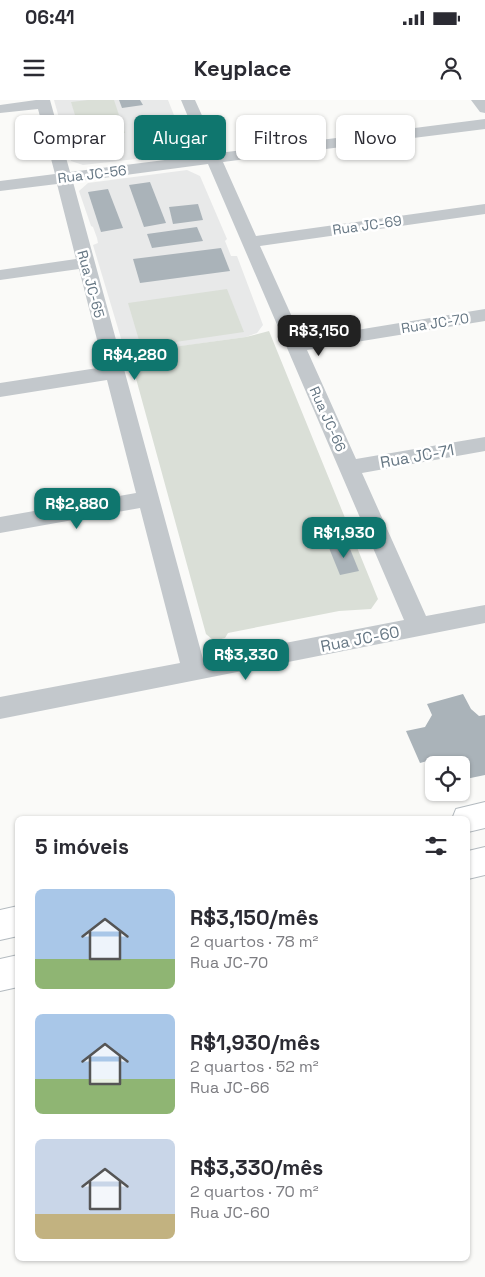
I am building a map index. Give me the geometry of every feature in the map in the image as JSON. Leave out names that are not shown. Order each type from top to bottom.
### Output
[{"type":"main road","points":[[470,818],[485,815]]},
{"type":"main road","points":[[470,865],[485,861]]},
{"type":"main road","points":[[0,925],[15,922]]},
{"type":"main road","points":[[0,975],[15,972]]},
{"type":"street","name":"Rua JC-66","points":[[188,100],[195,115]]},
{"type":"street","points":[[478,100],[485,108]]},
{"type":"street","points":[[0,109],[44,102]]},
{"type":"street","name":"Rua JC-65","points":[[44,102],[194,671]]},
{"type":"street","name":"Rua JC-56","points":[[226,157],[485,124]]},
{"type":"street","name":"Rua JC-56","points":[[0,186],[206,160]]},
{"type":"street","name":"Rua JC-66","points":[[214,160],[419,627]]},
{"type":"street","name":"Rua JC-69","points":[[249,242],[485,209]]},
{"type":"street","points":[[0,275],[86,263]]},
{"type":"street","name":"Rua JC-70","points":[[296,346],[485,315]]},
{"type":"street","points":[[0,390],[115,372]]},
{"type":"street","name":"Rua JC-71","points":[[349,468],[485,444]]},
{"type":"street","points":[[0,525],[148,499]]},
{"type":"street","name":"Rua JC-60","points":[[0,708],[485,614]]},
{"type":"shaded area","points":[[54,100],[168,100],[174,115],[134,115],[134,159],[83,165],[71,160],[124,160],[124,115],[58,115]]},
{"type":"shaded area","points":[[114,100],[119,115],[75,115],[71,102]]},
{"type":"shaded area","points":[[187,170],[200,176],[227,239],[225,241],[231,256],[237,256],[263,325],[257,333],[246,337],[140,352],[123,345],[93,245],[98,243],[97,238],[79,191],[88,183]]},
{"type":"shaded area","points":[[227,289],[244,332],[141,347],[128,303]]},
{"type":"shaded area","points":[[269,331],[378,599],[371,609],[339,611],[228,633],[225,638],[214,641],[206,634],[129,353],[246,337]]},
{"type":"building","points":[[119,100],[140,100],[143,105],[122,108]]},
{"type":"building","points":[[150,182],[166,223],[144,227],[129,185]]},
{"type":"building","points":[[108,189],[123,228],[101,232],[88,192]]},
{"type":"building","points":[[198,204],[203,220],[173,224],[169,207]]},
{"type":"building","points":[[197,227],[203,241],[152,248],[147,234]]},
{"type":"building","points":[[221,248],[230,271],[140,283],[133,259]]},
{"type":"building","points":[[348,544],[359,571],[340,575],[329,548]]},
{"type":"building","points":[[463,694],[471,709],[479,716],[485,715],[485,775],[470,778],[470,756],[425,756],[425,762],[420,763],[406,731],[425,727],[432,715],[427,704]]}]
